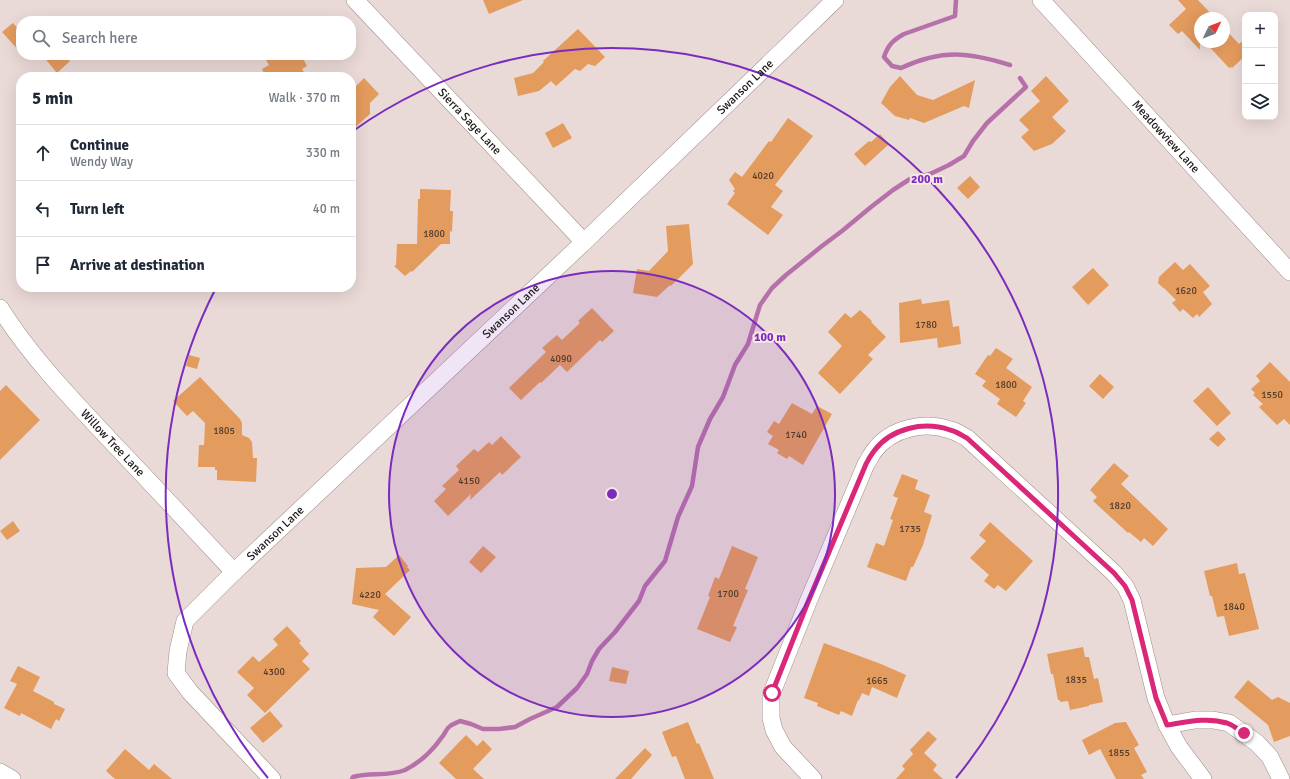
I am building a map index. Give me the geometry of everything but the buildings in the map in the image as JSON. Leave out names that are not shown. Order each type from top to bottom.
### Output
[{"type":"street","name":"Sierra Sage Lane","points":[[356,0],[584,242]]},
{"type":"street","name":"Swanson Lane","points":[[272,779],[190,692],[176,673],[178,651],[186,621],[234,572],[584,242],[835,0]]},
{"type":"street","name":"Meadowview Lane","points":[[1042,0],[1290,272]]},
{"type":"street","name":"Willow Tree Lane","points":[[0,308],[33,355],[62,389],[234,572]]},
{"type":"street","points":[[813,779],[783,747],[777,736],[771,718],[771,695],[866,464],[875,450],[888,438],[903,430],[919,426],[935,426],[951,430],[967,438],[1114,573],[1125,586],[1132,600],[1156,698],[1167,725],[1179,747],[1203,779]]},
{"type":"street","points":[[1167,725],[1195,720],[1213,720],[1229,724],[1257,743],[1270,757],[1281,779]]},
{"type":"street","points":[[0,772],[12,779]]},
{"type":"waterway","points":[[956,0],[955,16],[900,36],[889,46],[884,57],[892,66],[901,68],[929,58],[955,54],[981,57],[1010,65]]},
{"type":"waterway","points":[[352,779],[353,777],[392,773],[405,770],[425,756],[443,736],[448,728],[460,721],[483,729],[515,727],[557,707],[577,688],[587,674],[599,649],[615,632],[639,601],[645,586],[665,561],[678,517],[692,486],[698,447],[710,419],[723,397],[735,365],[748,344],[760,305],[772,288],[786,275],[893,190],[910,179],[930,174],[964,156],[987,123],[1026,87],[1020,78]]},
{"type":"route","points":[[772,693],[808,602],[866,464],[875,450],[888,438],[903,430],[919,426],[935,426],[951,430],[967,438],[1114,573],[1125,586],[1132,600],[1156,698],[1167,725],[1195,720],[1213,720],[1229,724],[1244,733]]}]
